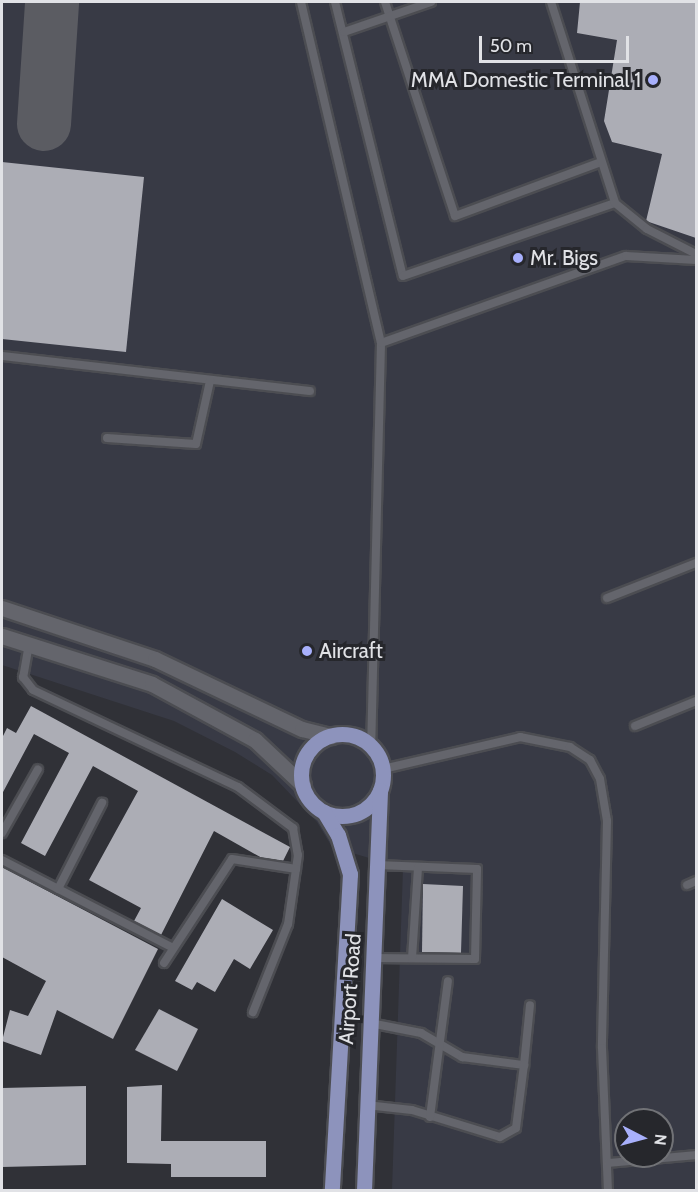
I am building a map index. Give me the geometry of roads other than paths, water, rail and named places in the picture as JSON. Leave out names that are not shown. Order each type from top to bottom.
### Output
[{"type":"main road","points":[[2,608],[155,659],[302,729],[331,736],[352,736],[371,746],[383,770],[380,790],[356,814],[324,812],[303,785],[255,740],[152,684],[30,643],[2,636]]},
{"type":"main road","points":[[303,785],[309,751],[331,736]]},
{"type":"main road","name":"Airport Road","points":[[364,1191],[364,1105],[380,790]]},
{"type":"main road","name":"Airport Road","points":[[324,812],[338,835],[350,874],[332,1191]]},
{"type":"lane","points":[[301,2],[381,343],[371,746]]},
{"type":"lane","points":[[335,2],[407,279],[615,203]]},
{"type":"lane","points":[[385,2],[455,216],[601,162]]},
{"type":"lane","points":[[344,32],[431,2]]},
{"type":"lane","points":[[550,2],[615,203],[647,230],[696,254]]},
{"type":"lane","points":[[381,343],[626,256],[696,260]]},
{"type":"lane","points":[[2,356],[310,392]]},
{"type":"lane","points":[[107,438],[196,444],[210,381]]},
{"type":"lane","points":[[607,598],[696,563]]},
{"type":"lane","points":[[30,643],[23,677],[28,686],[238,787],[271,809],[293,828],[296,869],[288,924],[254,1012]]},
{"type":"lane","points":[[635,726],[696,701]]},
{"type":"lane","points":[[383,770],[520,737],[570,747],[590,760],[600,779],[607,821],[602,1048],[608,1191]]},
{"type":"lane","points":[[2,833],[38,770]]},
{"type":"lane","points":[[58,889],[102,803]]},
{"type":"lane","points":[[164,963],[232,859],[296,869]]},
{"type":"lane","points":[[2,860],[173,948]]},
{"type":"lane","points":[[373,958],[475,959],[477,869],[377,865]]},
{"type":"lane","points":[[412,958],[418,867]]},
{"type":"lane","points":[[687,885],[696,881]]},
{"type":"lane","points":[[430,1117],[448,981]]},
{"type":"lane","points":[[364,1105],[430,1117],[500,1137],[508,1135],[516,1128],[530,1005]]},
{"type":"lane","points":[[369,1022],[421,1033],[462,1057],[524,1065]]},
{"type":"lane","points":[[608,1164],[696,1155]]},
{"type":"place","name":"MMA Domestic Terminal 1","points":[[653,80]]},
{"type":"place","name":"Mr. Bigs","points":[[518,258]]},
{"type":"place","name":"Aircraft","points":[[307,651]]}]
